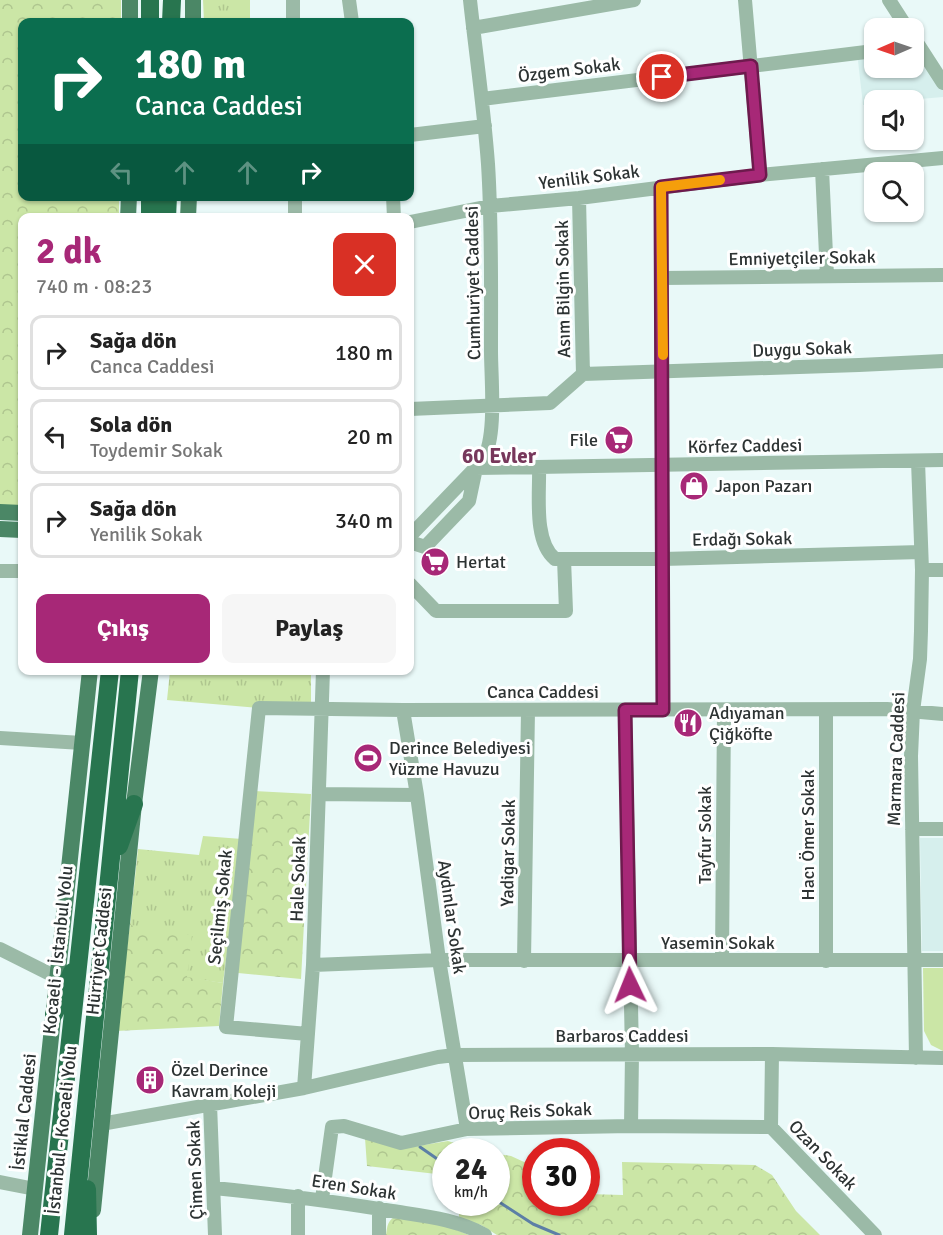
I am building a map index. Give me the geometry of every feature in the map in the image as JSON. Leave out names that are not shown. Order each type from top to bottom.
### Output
[{"type":"highway","points":[[171,18],[172,0]]},
{"type":"highway","name":"Kocaeli - İstanbul Yolu","points":[[49,1235],[109,675]]},
{"type":"highway","name":"İstanbul - Kocaeli Yolu","points":[[73,1235],[93,1125],[109,873],[129,675]]},
{"type":"highway","points":[[109,873],[134,804]]},
{"type":"highway","points":[[54,1014],[79,954]]},
{"type":"highway","points":[[90,1235],[93,1125]]},
{"type":"main road","points":[[130,0],[130,18]]},
{"type":"main road","points":[[193,0],[193,18]]},
{"type":"main road","points":[[0,512],[18,513]]},
{"type":"main road","points":[[0,529],[18,530]]},
{"type":"main road","name":"İstiklal Caddesi","points":[[30,1235],[89,675]]},
{"type":"main road","name":"Hürriyet Caddesi","points":[[93,1125],[150,675]]},
{"type":"street","points":[[293,0],[293,18]]},
{"type":"street","points":[[349,0],[351,18]]},
{"type":"street","name":"Cumhuriyet Caddesi","points":[[414,532],[476,468],[488,452],[492,406],[490,206],[483,99],[470,0]]},
{"type":"street","points":[[473,28],[634,0]]},
{"type":"street","points":[[745,0],[760,175]]},
{"type":"street","points":[[889,0],[901,18]]},
{"type":"street","name":"Özgem Sokak","points":[[483,99],[864,52]]},
{"type":"street","points":[[924,56],[943,82]]},
{"type":"street","points":[[414,135],[485,126]]},
{"type":"street","name":"Yenilik Sokak","points":[[414,221],[490,206],[579,198],[760,175],[943,158]]},
{"type":"street","points":[[822,170],[827,276]]},
{"type":"street","points":[[661,187],[663,710]]},
{"type":"street","name":"Asım Bilgin Sokak","points":[[414,409],[550,403],[583,374],[579,198]]},
{"type":"street","name":"Emniyetçiler Sokak","points":[[662,279],[943,275]]},
{"type":"street","name":"Duygu Sokak","points":[[583,374],[943,361]]},
{"type":"street","name":"Körfez Caddesi","points":[[476,468],[943,460]]},
{"type":"street","name":"Marmara Caddesi","points":[[916,1058],[912,829],[913,711],[920,659],[922,570],[918,461]]},
{"type":"street","points":[[414,588],[436,611],[566,610],[564,559],[555,559],[551,555],[541,534],[539,467]]},
{"type":"street","points":[[414,543],[425,547],[469,501],[476,468]]},
{"type":"street","name":"Erdağı Sokak","points":[[564,559],[663,559],[921,552]]},
{"type":"street","points":[[922,570],[943,570]]},
{"type":"street","points":[[0,571],[18,571]]},
{"type":"street","name":"Hale Sokak","points":[[304,1088],[313,965],[323,675]]},
{"type":"street","name":"Canca Caddesi","points":[[259,708],[826,710],[913,711],[943,714]]},
{"type":"street","name":"Seçilmiş Sokak","points":[[259,708],[226,1027],[308,1034]]},
{"type":"street","name":"Aydınlar Sokak","points":[[403,710],[439,960],[467,1129]]},
{"type":"street","name":"Yadigar Sokak","points":[[524,961],[528,710]]},
{"type":"street","points":[[625,710],[632,1054],[631,1126]]},
{"type":"street","name":"Hacı Ömer Sokak","points":[[826,710],[826,961]]},
{"type":"street","name":"Tayfur Sokak","points":[[722,960],[724,711]]},
{"type":"street","points":[[0,738],[82,742]]},
{"type":"street","points":[[319,794],[417,795]]},
{"type":"street","points":[[912,829],[943,829]]},
{"type":"street","points":[[0,949],[58,978]]},
{"type":"street","name":"Yasemin Sokak","points":[[313,965],[439,960],[629,962],[943,960]]},
{"type":"street","name":"Barbaros Caddesi","points":[[93,1125],[304,1088],[455,1055],[772,1054],[943,1058]]},
{"type":"street","name":"Ozan Sokak","points":[[772,1054],[771,1127],[875,1235]]},
{"type":"street","name":"Çimen Sokak","points":[[210,1104],[215,1235]]},
{"type":"street","name":"Oruç Reis Sokak","points":[[322,1199],[332,1127],[344,1126],[401,1143],[467,1129],[631,1126],[771,1127]]},
{"type":"street","points":[[0,1182],[35,1189]]},
{"type":"street","name":"Eren Sokak","points":[[214,1188],[298,1196],[379,1208],[465,1225],[485,1235]]},
{"type":"street","points":[[298,1196],[298,1235]]},
{"type":"street","points":[[379,1208],[379,1235]]},
{"type":"shaded area","points":[[857,52],[864,52],[864,78],[924,78],[924,59],[943,83],[943,97],[924,99],[924,90],[864,90],[863,105]]},
{"type":"shaded area","points":[[920,838],[943,838],[943,951],[922,951]]},
{"type":"green space","points":[[0,0],[121,0],[121,18],[18,18],[18,201],[119,201],[119,213],[18,213],[18,507],[0,505]]},
{"type":"green space","points":[[203,0],[250,0],[250,18],[204,18]]},
{"type":"green space","points":[[170,675],[311,675],[311,709],[259,708],[167,700]]},
{"type":"green space","points":[[254,791],[311,794],[301,979],[238,973]]},
{"type":"green space","points":[[203,836],[242,839],[223,983],[187,978],[130,925],[138,849],[199,855]]},
{"type":"green space","points":[[130,925],[192,935],[187,977],[223,983],[219,1026],[116,1031]]},
{"type":"green space","points":[[923,968],[943,968],[943,1051],[931,1045],[924,1031]]},
{"type":"green space","points":[[365,1138],[399,1149],[432,1144],[432,1174],[367,1166]]},
{"type":"green space","points":[[510,1156],[522,1161],[522,1216],[600,1216],[600,1194],[623,1195],[622,1162],[755,1165],[772,1175],[796,1211],[820,1235],[497,1235],[481,1225],[459,1218],[459,1216],[510,1216]]},
{"type":"green space","points":[[397,1216],[447,1226],[469,1235],[386,1235],[388,1223]]},
{"type":"waterway","points":[[420,1147],[432,1155]]},
{"type":"waterway","points":[[510,1209],[533,1224],[559,1235]]},
{"type":"slow traffic","points":[[663,355],[661,187],[720,180]]},
{"type":"place","name":"File","points":[[619,440]]},
{"type":"place","name":"Japon Pazarı","points":[[694,486]]},
{"type":"place","name":"Hertat","points":[[435,562]]},
{"type":"place","name":"Adıyaman Çiğköfte","points":[[688,723]]},
{"type":"place","name":"Derince Belediyesi Yüzme Havuzu","points":[[368,758]]},
{"type":"place","name":"Özel Derince Kavram Koleji","points":[[150,1080]]},
{"type":"district","name":"60 Evler","points":[[499,456]]},
{"type":"route","points":[[630,985],[625,710],[663,710],[661,187],[760,175],[751,66],[662,77]]}]
